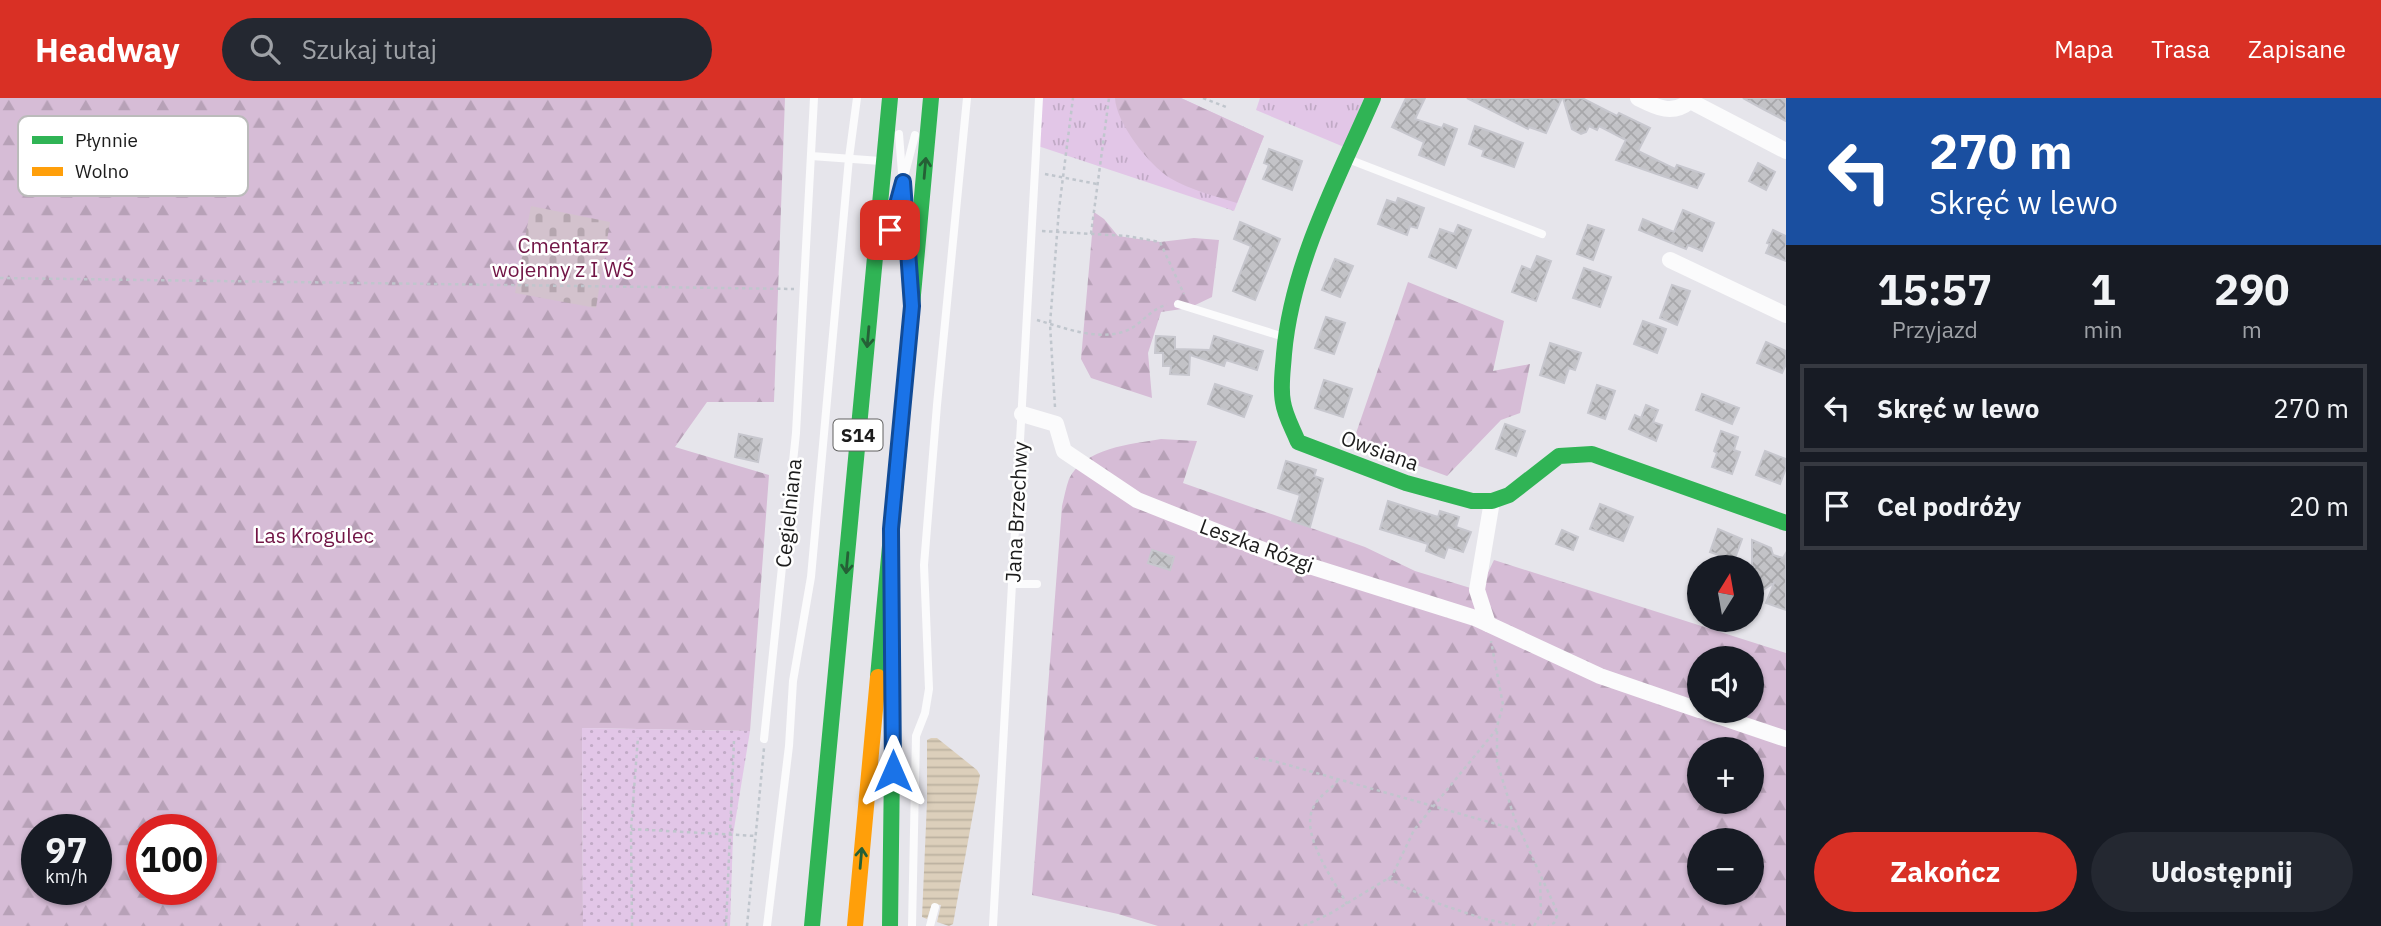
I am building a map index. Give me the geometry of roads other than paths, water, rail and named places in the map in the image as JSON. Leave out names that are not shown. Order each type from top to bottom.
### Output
[{"type":"main road","name":"S14","points":[[812,926],[890,98]]},
{"type":"main road","name":"S14","points":[[855,926],[932,98]]},
{"type":"main road","name":"Owsiana","points":[[1373,98],[1348,159],[1308,242],[1292,294],[1284,337],[1283,401],[1298,442],[1406,483],[1472,501],[1492,501]]},
{"type":"main road","points":[[1492,501],[1509,495],[1559,456],[1592,454],[1786,523]]},
{"type":"main road","points":[[890,926],[893,705],[891,529]]},
{"type":"street","points":[[1638,98],[1664,110],[1675,110],[1690,100],[1786,151]]},
{"type":"street","points":[[1670,261],[1786,315]]},
{"type":"street","name":"Leszka Rózgi","points":[[1022,414],[1056,424],[1064,451],[1137,500],[1281,556],[1488,624],[1600,676],[1687,706]]},
{"type":"street","points":[[1488,624],[1477,590],[1492,501]]},
{"type":"street","name":"Leszka Rózgi","points":[[1739,723],[1786,739]]},
{"type":"lane","name":"Cegielniana","points":[[764,739],[796,433],[814,98]]},
{"type":"lane","points":[[767,926],[789,746],[793,681],[811,577],[849,158],[858,98]]},
{"type":"lane","points":[[897,98],[907,237]]},
{"type":"lane","points":[[888,236],[925,98]]},
{"type":"lane","points":[[912,926],[916,736],[925,713],[929,689],[924,565],[967,98]]},
{"type":"lane","name":"Jana Brzechwy","points":[[993,926],[1039,98]]},
{"type":"lane","points":[[811,156],[884,161]]},
{"type":"lane","points":[[1348,159],[1542,234]]},
{"type":"lane","points":[[871,303],[885,249]]},
{"type":"lane","points":[[908,251],[912,306]]},
{"type":"lane","points":[[1178,304],[1284,337]]},
{"type":"lane","points":[[1012,583],[1037,584]]},
{"type":"lane","points":[[930,926],[935,907]]},
{"type":"park label","name":"Cmentarz wojenny z I WŚ","points":[[563,257]]},
{"type":"park label","name":"Las Krogulec","points":[[314,535]]}]
